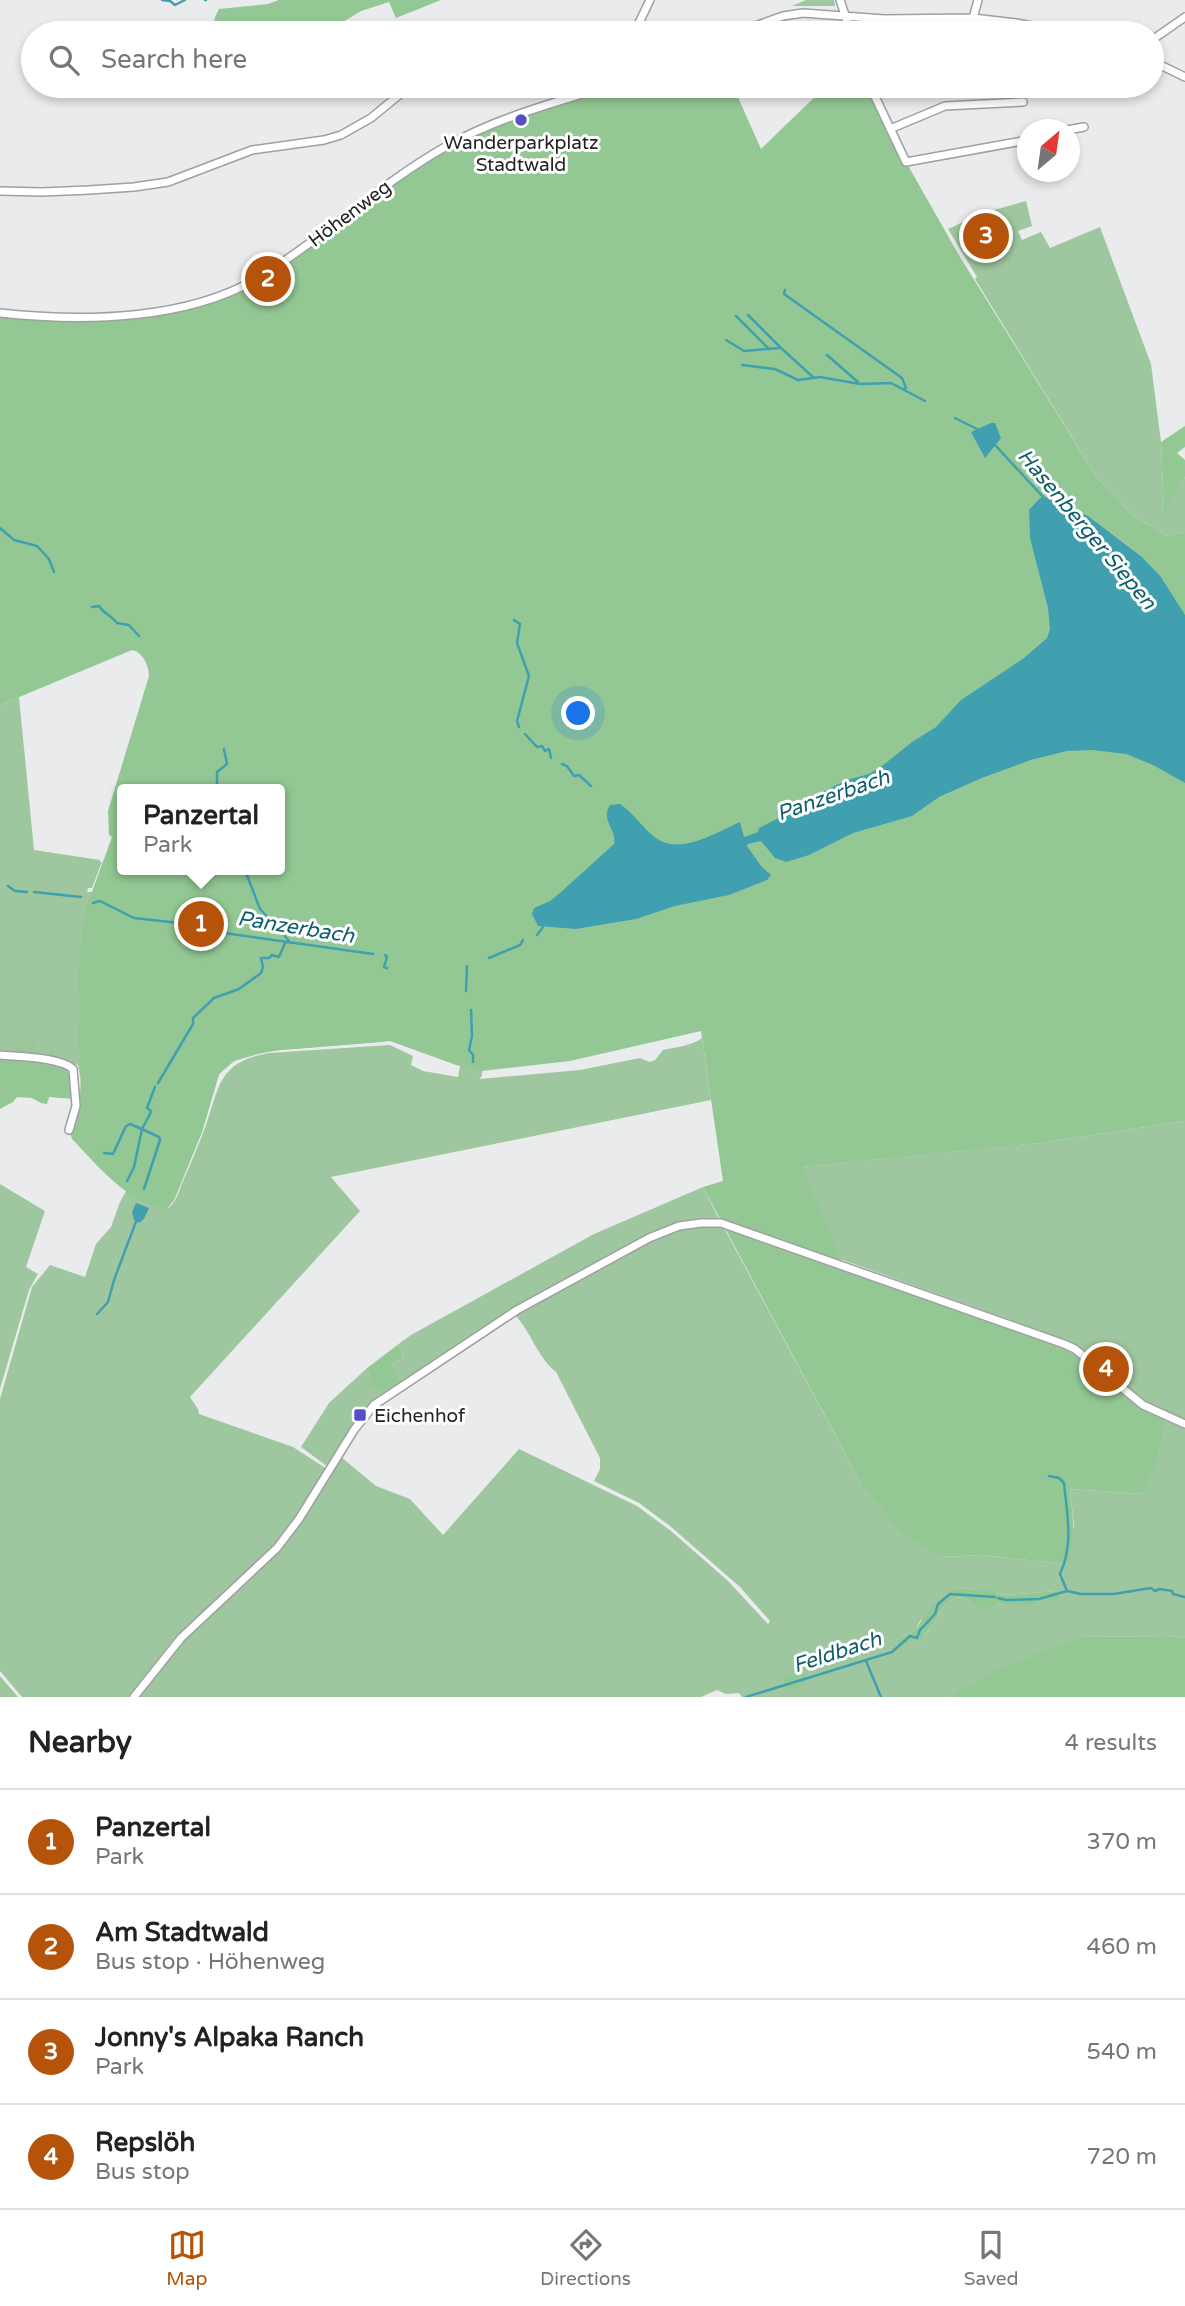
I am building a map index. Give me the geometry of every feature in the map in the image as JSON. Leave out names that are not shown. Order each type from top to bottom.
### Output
[{"type":"street","points":[[640,21],[650,0]]},
{"type":"street","points":[[840,0],[846,21]]},
{"type":"street","points":[[973,18],[978,0]]},
{"type":"street","points":[[771,21],[792,14],[884,19],[973,18],[999,21]]},
{"type":"street","points":[[1164,32],[1185,17]]},
{"type":"street","points":[[1164,67],[1185,77]]},
{"type":"street","points":[[0,191],[89,190],[168,182],[252,150],[324,140],[341,135],[371,118],[395,98]]},
{"type":"street","name":"Höhenweg","points":[[0,313],[48,317],[107,317],[174,308],[213,298],[264,275],[395,179],[447,146],[505,119],[571,98]]},
{"type":"street","points":[[876,98],[906,162],[1017,142]]},
{"type":"street","points":[[890,129],[945,106],[1023,102]]},
{"type":"street","points":[[1080,128],[1084,127]]},
{"type":"street","points":[[0,1055],[68,1064],[74,1069],[76,1106],[69,1130]]},
{"type":"street","points":[[134,1697],[181,1638],[277,1548],[299,1519],[354,1430],[373,1405],[517,1310],[665,1231],[689,1224],[721,1223],[1065,1344],[1075,1349],[1143,1405],[1185,1423]]},
{"type":"green space","points":[[279,0],[441,0],[396,18],[389,2],[361,11],[345,21],[214,21],[219,9],[268,4]]},
{"type":"green space","points":[[806,0],[834,0],[835,6],[792,6]]},
{"type":"green space","points":[[573,98],[738,98],[761,149],[814,98],[876,98],[906,162],[960,257],[1097,478],[1133,515],[1166,536],[1185,532],[1185,615],[1162,578],[1139,553],[1110,530],[1078,511],[1047,497],[1040,498],[1029,510],[1030,537],[1048,608],[1050,629],[1047,638],[1024,658],[961,700],[936,727],[882,766],[869,774],[847,780],[818,794],[758,832],[743,837],[740,822],[697,841],[670,845],[651,834],[629,811],[613,804],[608,809],[608,824],[615,834],[611,849],[550,901],[539,905],[538,926],[576,929],[636,919],[675,906],[729,895],[767,880],[747,845],[761,841],[776,859],[789,861],[860,830],[910,816],[939,797],[994,774],[1033,761],[1077,751],[1098,750],[1140,759],[1185,783],[1185,1121],[1039,1143],[802,1167],[845,1268],[1074,1353],[1137,1404],[1163,1417],[1165,1423],[1156,1461],[1143,1494],[1070,1489],[1073,1537],[1066,1564],[982,1555],[940,1557],[900,1532],[860,1481],[703,1187],[723,1181],[701,1031],[570,1061],[482,1071],[456,1065],[390,1041],[249,1055],[234,1061],[219,1074],[202,1132],[174,1200],[167,1208],[140,1200],[127,1192],[72,1139],[69,1130],[79,1108],[81,1091],[77,1047],[80,1009],[78,973],[85,911],[112,837],[109,835],[108,811],[149,672],[142,656],[132,650],[0,705],[0,313],[79,318],[174,308],[244,286],[395,179],[478,130]]},
{"type":"green space","points":[[1026,201],[1032,226],[1018,231],[1022,240],[1041,232],[1050,248],[1100,227],[1151,364],[1161,442],[1164,511],[1185,477],[1185,532],[1166,536],[1133,515],[1097,478],[975,279],[977,277],[948,229],[983,213]]},
{"type":"green space","points":[[723,307],[1185,569],[1185,823],[483,1040],[482,1076],[479,1079],[580,1070],[640,1058],[650,1062],[663,1050],[689,1045],[702,1038],[711,1100],[331,1177],[360,1211],[190,1397],[199,1414],[293,1447],[327,1469],[293,1524],[273,1550],[215,1603],[131,1697],[22,1697],[0,1671],[0,1399],[32,1287],[50,1265],[85,1277],[96,1244],[111,1227],[129,1186],[79,1118],[81,1080],[78,1065],[47,1056],[0,1052],[0,705],[19,697],[34,850],[100,860],[102,862],[92,888],[88,888],[87,892],[240,875],[285,875],[285,864]],"holes":[[[462,1022],[465,1041],[458,1077],[423,1071],[411,1065],[413,1056],[390,1045],[269,1053],[240,1062],[224,1077],[219,1087],[179,1193],[173,1204],[167,1209],[174,1200],[202,1132],[219,1074],[234,1061],[269,1051],[382,1042]]]},
{"type":"green space","points":[[1185,426],[1185,447],[1177,453],[1185,460],[1185,477],[1164,513],[1161,442]]},
{"type":"green space","points":[[35,1042],[35,1055],[46,1059],[52,1050],[55,1053],[55,1059],[70,1076],[74,1099],[49,1097],[47,1104],[32,1098],[17,1097],[0,1109],[0,1057],[13,1058],[17,1048],[29,1053]]},
{"type":"green space","points":[[1185,1121],[1185,1421],[1145,1403],[1117,1382],[1086,1352],[1068,1341],[840,1259],[801,1167],[1039,1143]]},
{"type":"green space","points":[[0,1184],[45,1211],[26,1267],[38,1274],[29,1290],[0,1389]]},
{"type":"green space","points":[[703,1187],[720,1221],[668,1227],[422,1368],[371,1404],[328,1467],[301,1447],[329,1403],[366,1369],[370,1379],[391,1372],[394,1363],[403,1357],[402,1348],[396,1346],[411,1335],[594,1234]]},
{"type":"green space","points":[[692,1226],[723,1226],[860,1481],[940,1557],[982,1555],[1066,1564],[1074,1526],[1070,1489],[1143,1494],[1163,1417],[1185,1426],[1185,1638],[1080,1637],[951,1697],[742,1697],[739,1693],[726,1694],[717,1690],[701,1697],[137,1697],[182,1641],[282,1548],[341,1457],[376,1486],[410,1499],[443,1535],[519,1449],[637,1506],[671,1531],[728,1581],[768,1624],[770,1621],[740,1587],[670,1526],[639,1503],[594,1481],[600,1469],[600,1458],[556,1372],[544,1360],[515,1315],[656,1238]],"holes":[[[957,1587],[995,1590],[1005,1595],[1056,1591],[1010,1606],[998,1603],[975,1606],[958,1597],[944,1607],[922,1640],[908,1643],[898,1649],[896,1640],[915,1630],[920,1621]]]},
{"type":"green space","points":[[396,1346],[402,1348],[403,1357],[390,1369],[399,1378],[387,1388],[371,1386],[370,1374],[366,1369]]},
{"type":"green space","points":[[957,1587],[995,1590],[1005,1595],[1056,1591],[1060,1597],[1057,1600],[1042,1599],[1028,1607],[998,1603],[989,1609],[975,1606],[958,1597],[944,1607],[922,1640],[908,1643],[898,1650],[896,1640],[915,1630],[928,1611]]},
{"type":"green space","points":[[1080,1637],[1185,1638],[1185,1697],[951,1697],[994,1671]]},
{"type":"green space","points":[[786,1674],[804,1675],[808,1680],[800,1688],[784,1689]]},
{"type":"green space","points":[[0,1676],[18,1697],[0,1697]]},
{"type":"water","points":[[995,423],[1001,438],[985,458],[971,432]]},
{"type":"water","points":[[1046,497],[1088,516],[1142,557],[1161,577],[1185,615],[1185,783],[1126,754],[1093,750],[1067,751],[1031,760],[982,778],[939,797],[912,816],[853,833],[809,855],[786,862],[775,858],[761,841],[748,844],[761,866],[771,875],[767,880],[729,895],[675,906],[636,919],[576,929],[538,926],[532,914],[534,908],[550,901],[614,844],[607,816],[610,805],[620,804],[652,835],[673,844],[696,841],[740,822],[744,837],[758,832],[759,828],[818,794],[847,780],[869,774],[882,766],[936,727],[961,700],[1024,658],[1047,638],[1050,629],[1048,608],[1030,538],[1029,510],[1040,498]]},
{"type":"water","points":[[136,1203],[149,1208],[139,1223],[134,1220],[132,1212]]},
{"type":"waterway","points":[[162,0],[175,5],[185,0]]},
{"type":"waterway","points":[[785,290],[784,294],[902,378],[906,388],[904,389]]},
{"type":"waterway","points":[[748,315],[814,378]]},
{"type":"waterway","points":[[736,316],[768,348]]},
{"type":"waterway","points":[[726,340],[744,351],[779,348]]},
{"type":"waterway","points":[[827,355],[858,382]]},
{"type":"waterway","name":"Hasenberger Siepen","points":[[742,365],[775,369],[798,380],[820,377],[860,384],[891,383],[925,401]]},
{"type":"waterway","name":"Hasenberger Siepen","points":[[955,418],[977,429]]},
{"type":"waterway","name":"Hasenberger Siepen","points":[[995,445],[1045,499]]},
{"type":"waterway","points":[[0,528],[14,540],[37,546],[49,559],[54,572]]},
{"type":"waterway","points":[[92,607],[99,606],[117,623],[129,625],[139,636]]},
{"type":"waterway","points":[[514,620],[520,624],[517,643],[529,676],[517,721],[519,727]]},
{"type":"waterway","points":[[525,734],[537,747],[542,746],[545,751],[549,749],[551,758]]},
{"type":"waterway","points":[[217,784],[217,772],[227,764],[224,749]]},
{"type":"waterway","points":[[562,764],[567,766],[574,776],[579,775],[591,786]]},
{"type":"waterway","points":[[247,875],[260,909],[291,943]]},
{"type":"waterway","name":"Panzerbach","points":[[8,886],[15,891],[27,892]]},
{"type":"waterway","name":"Panzerbach","points":[[34,892],[81,897]]},
{"type":"waterway","name":"Panzerbach","points":[[93,903],[100,901],[134,918],[216,927],[224,933],[373,954]]},
{"type":"waterway","name":"Panzerbach","points":[[537,935],[543,927]]},
{"type":"waterway","name":"Panzerbach","points":[[489,958],[520,945],[523,940]]},
{"type":"waterway","points":[[158,1083],[193,1024],[193,1018],[214,998],[239,989],[261,973],[261,958],[269,958],[272,955],[279,957],[285,943]]},
{"type":"waterway","name":"Panzerbach","points":[[385,955],[387,957],[384,967],[387,968]]},
{"type":"waterway","points":[[466,991],[467,966]]},
{"type":"waterway","points":[[471,1010],[472,1036],[469,1050],[473,1055],[473,1062]]},
{"type":"waterway","points":[[144,1189],[160,1140],[142,1129],[151,1111],[147,1108],[155,1087]]},
{"type":"waterway","points":[[104,1153],[113,1154],[126,1126],[130,1124],[142,1129],[134,1167],[127,1181]]},
{"type":"waterway","points":[[97,1314],[108,1302],[137,1219]]},
{"type":"waterway","points":[[1049,1476],[1059,1478],[1064,1483],[1068,1540],[1060,1574],[1067,1591]]},
{"type":"waterway","name":"Feldbach","points":[[998,1598],[1039,1599],[1067,1591],[1081,1594],[1114,1594],[1151,1588],[1155,1591],[1172,1591],[1173,1594],[1185,1597]]},
{"type":"waterway","name":"Feldbach","points":[[746,1697],[892,1652],[910,1636],[917,1638],[920,1630],[935,1614],[938,1604],[950,1594],[995,1597]]},
{"type":"waterway","points":[[866,1661],[881,1697]]},
{"type":"place","name":"Wanderparkplatz Stadtwald","points":[[521,120]]},
{"type":"place","name":"Jonny's Alpaka Ranch","points":[[986,236]]},
{"type":"place","name":"Am Stadtwald","points":[[268,279]]},
{"type":"place","name":"Panzertal","points":[[201,924]]},
{"type":"place","name":"Repslöh","points":[[1106,1369]]},
{"type":"place","name":"Eichenhof","points":[[360,1415]]}]
